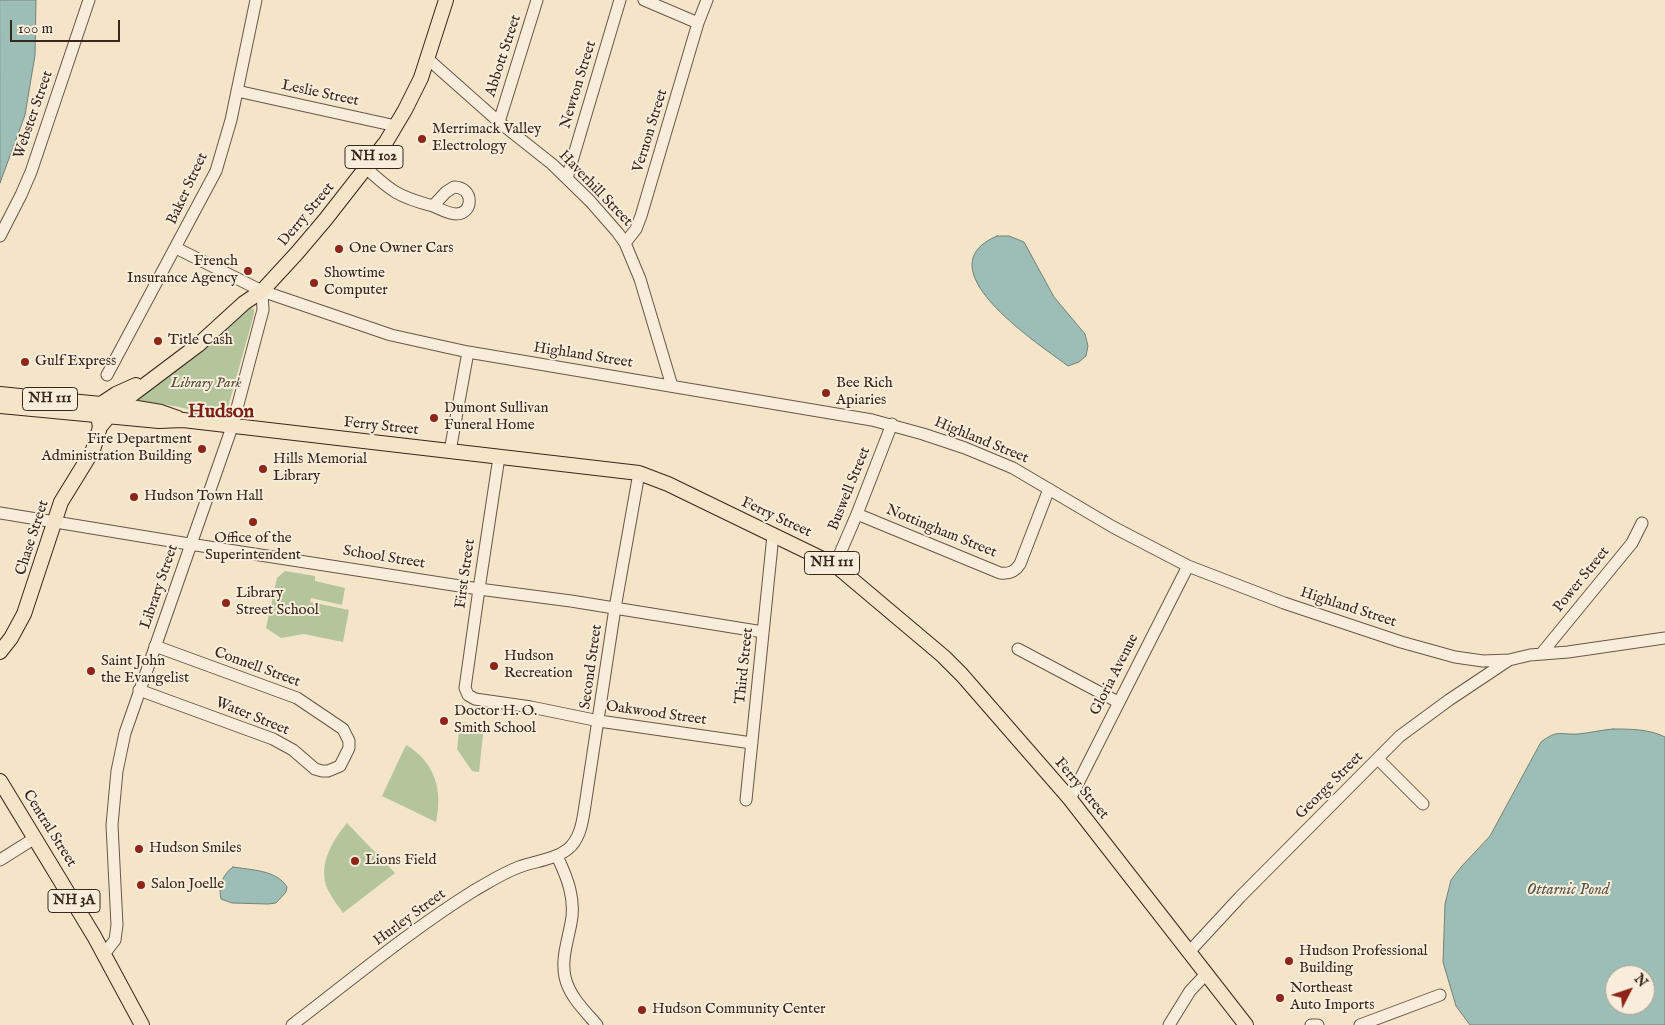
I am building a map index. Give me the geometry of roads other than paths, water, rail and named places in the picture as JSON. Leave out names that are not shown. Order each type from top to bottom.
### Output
[{"type":"main road","name":"Derry Street","points":[[118,406],[192,349],[244,303],[262,291],[312,236],[366,168],[396,126],[413,95],[428,59],[446,0]]},
{"type":"main road","name":"Derry Street","points":[[102,416],[116,394],[149,381]]},
{"type":"main road","name":"Ferry Street","points":[[0,394],[102,416],[118,406],[162,412],[183,420]]},
{"type":"main road","name":"Ferry Street","points":[[0,406],[160,421],[183,420],[638,473],[668,484],[836,565],[953,666],[1070,799],[1246,1025]]},
{"type":"main road","name":"Chase Street","points":[[0,652],[11,638],[24,614],[61,502],[93,450],[102,416]]},
{"type":"main road","name":"Central Street","points":[[0,781],[104,954],[142,1025]]},
{"type":"street","name":"Webster Street","points":[[0,236],[31,172],[89,0]]},
{"type":"street","name":"Baker Street","points":[[107,375],[216,171],[231,120],[256,0]]},
{"type":"street","name":"Abbott Street","points":[[499,122],[537,0]]},
{"type":"street","name":"Newton Street","points":[[567,178],[620,0]]},
{"type":"street","points":[[644,0],[698,23]]},
{"type":"street","name":"Vernon Street","points":[[625,243],[636,229],[641,216],[698,23],[707,0]]},
{"type":"street","name":"Haverhill Street","points":[[428,59],[499,122],[567,178],[610,223],[625,243],[640,279],[672,386]]},
{"type":"street","name":"Leslie Street","points":[[237,91],[396,126]]},
{"type":"street","points":[[366,168],[385,186],[400,196],[433,206]]},
{"type":"street","name":"Highland Street","points":[[176,248],[262,291],[391,335],[468,352],[892,424],[965,448],[1014,468],[1114,527],[1188,566],[1284,603],[1401,642],[1466,659],[1509,660],[1665,638]]},
{"type":"street","name":"Library Street","points":[[104,954],[115,940],[117,925],[112,840],[114,798],[125,733],[232,427],[263,310],[262,291]]},
{"type":"street","points":[[450,451],[468,352]]},
{"type":"street","name":"Buswell Street","points":[[836,565],[892,424]]},
{"type":"street","name":"First Street","points":[[468,695],[466,688],[499,457]]},
{"type":"street","name":"Second Street","points":[[556,856],[575,842],[581,828],[638,473]]},
{"type":"street","name":"Nottingham Street","points":[[857,514],[1006,574],[1014,571],[1020,564],[1049,489]]},
{"type":"street","name":"School Street","points":[[0,513],[763,632]]},
{"type":"street","name":"Power Street","points":[[1541,654],[1632,543],[1642,523]]},
{"type":"street","name":"Third Street","points":[[746,800],[773,535]]},
{"type":"street","name":"Gloria Avenue","points":[[1070,799],[1188,566]]},
{"type":"street","name":"Connell Street","points":[[155,646],[303,701],[343,729],[349,741],[349,748],[345,757]]},
{"type":"street","points":[[1018,650],[1118,702]]},
{"type":"street","name":"George Street","points":[[1189,952],[1240,897],[1400,736],[1448,700],[1509,660]]},
{"type":"street","name":"Water Street","points":[[139,690],[273,739],[292,750],[315,769],[322,771],[335,769],[340,766],[345,757]]},
{"type":"street","name":"Oakwood Street","points":[[468,695],[475,699],[599,721],[752,743]]},
{"type":"street","points":[[1378,759],[1423,804]]},
{"type":"street","points":[[0,860],[35,838]]},
{"type":"street","points":[[556,856],[568,882],[573,908],[564,958],[564,976],[578,1002],[598,1025]]},
{"type":"street","name":"Hurley Street","points":[[292,1025],[457,902],[496,877],[556,856]]},
{"type":"street","points":[[1168,1025],[1190,991],[1206,974]]},
{"type":"street","points":[[1360,1025],[1440,995]]},
{"type":"street","points":[[1311,1025],[1318,1025]]},
{"type":"water","points":[[0,0],[36,0],[35,55],[25,115],[0,183]]},
{"type":"water","points":[[997,236],[1009,236],[1024,242],[1054,297],[1085,334],[1088,346],[1086,356],[1079,362],[1068,366],[1034,341],[993,305],[978,285],[972,267],[977,250]]},
{"type":"water","name":"Ottarnic Pond","points":[[1626,729],[1653,732],[1665,737],[1665,1025],[1470,1025],[1456,1006],[1443,962],[1445,904],[1451,880],[1490,836],[1541,742],[1555,734],[1578,734]]},
{"type":"water","points":[[233,867],[255,870],[277,877],[287,887],[286,892],[276,903],[268,904],[232,903],[221,899],[222,881],[226,873]]},
{"type":"place","name":"Merrimack Valley Electrology","points":[[422,139]]},
{"type":"place","name":"One Owner Cars","points":[[339,249]]},
{"type":"place","name":"French Insurance Agency","points":[[248,271]]},
{"type":"place","name":"Showtime Computer","points":[[314,283]]},
{"type":"place","name":"Title Cash","points":[[158,341]]},
{"type":"place","name":"Gulf Express","points":[[25,362]]},
{"type":"place","name":"Bee Rich Apiaries","points":[[826,393]]},
{"type":"place","name":"Dumont Sullivan Funeral Home","points":[[434,418]]},
{"type":"place","name":"Fire Department Administration Building","points":[[202,449]]},
{"type":"place","name":"Hills Memorial Library","points":[[263,469]]},
{"type":"place","name":"Hudson Town Hall","points":[[134,497]]},
{"type":"place","name":"Office of the Superintendent","points":[[253,522]]},
{"type":"place","name":"Library Street School","points":[[226,603]]},
{"type":"place","name":"Hudson Recreation","points":[[494,666]]},
{"type":"place","name":"Saint John the Evangelist","points":[[91,671]]},
{"type":"place","name":"Doctor H. O. Smith School","points":[[444,721]]},
{"type":"place","name":"Hudson Smiles","points":[[139,849]]},
{"type":"place","name":"Lions Field","points":[[355,861]]},
{"type":"place","name":"Salon Joelle","points":[[141,885]]},
{"type":"place","name":"Hudson Professional Building","points":[[1289,961]]},
{"type":"place","name":"Northeast Auto Imports","points":[[1280,998]]},
{"type":"place","name":"Hudson Community Center","points":[[642,1010]]},
{"type":"district","name":"Hudson","points":[[221,413]]},
{"type":"park label","name":"Library Park","points":[[206,384]]}]
